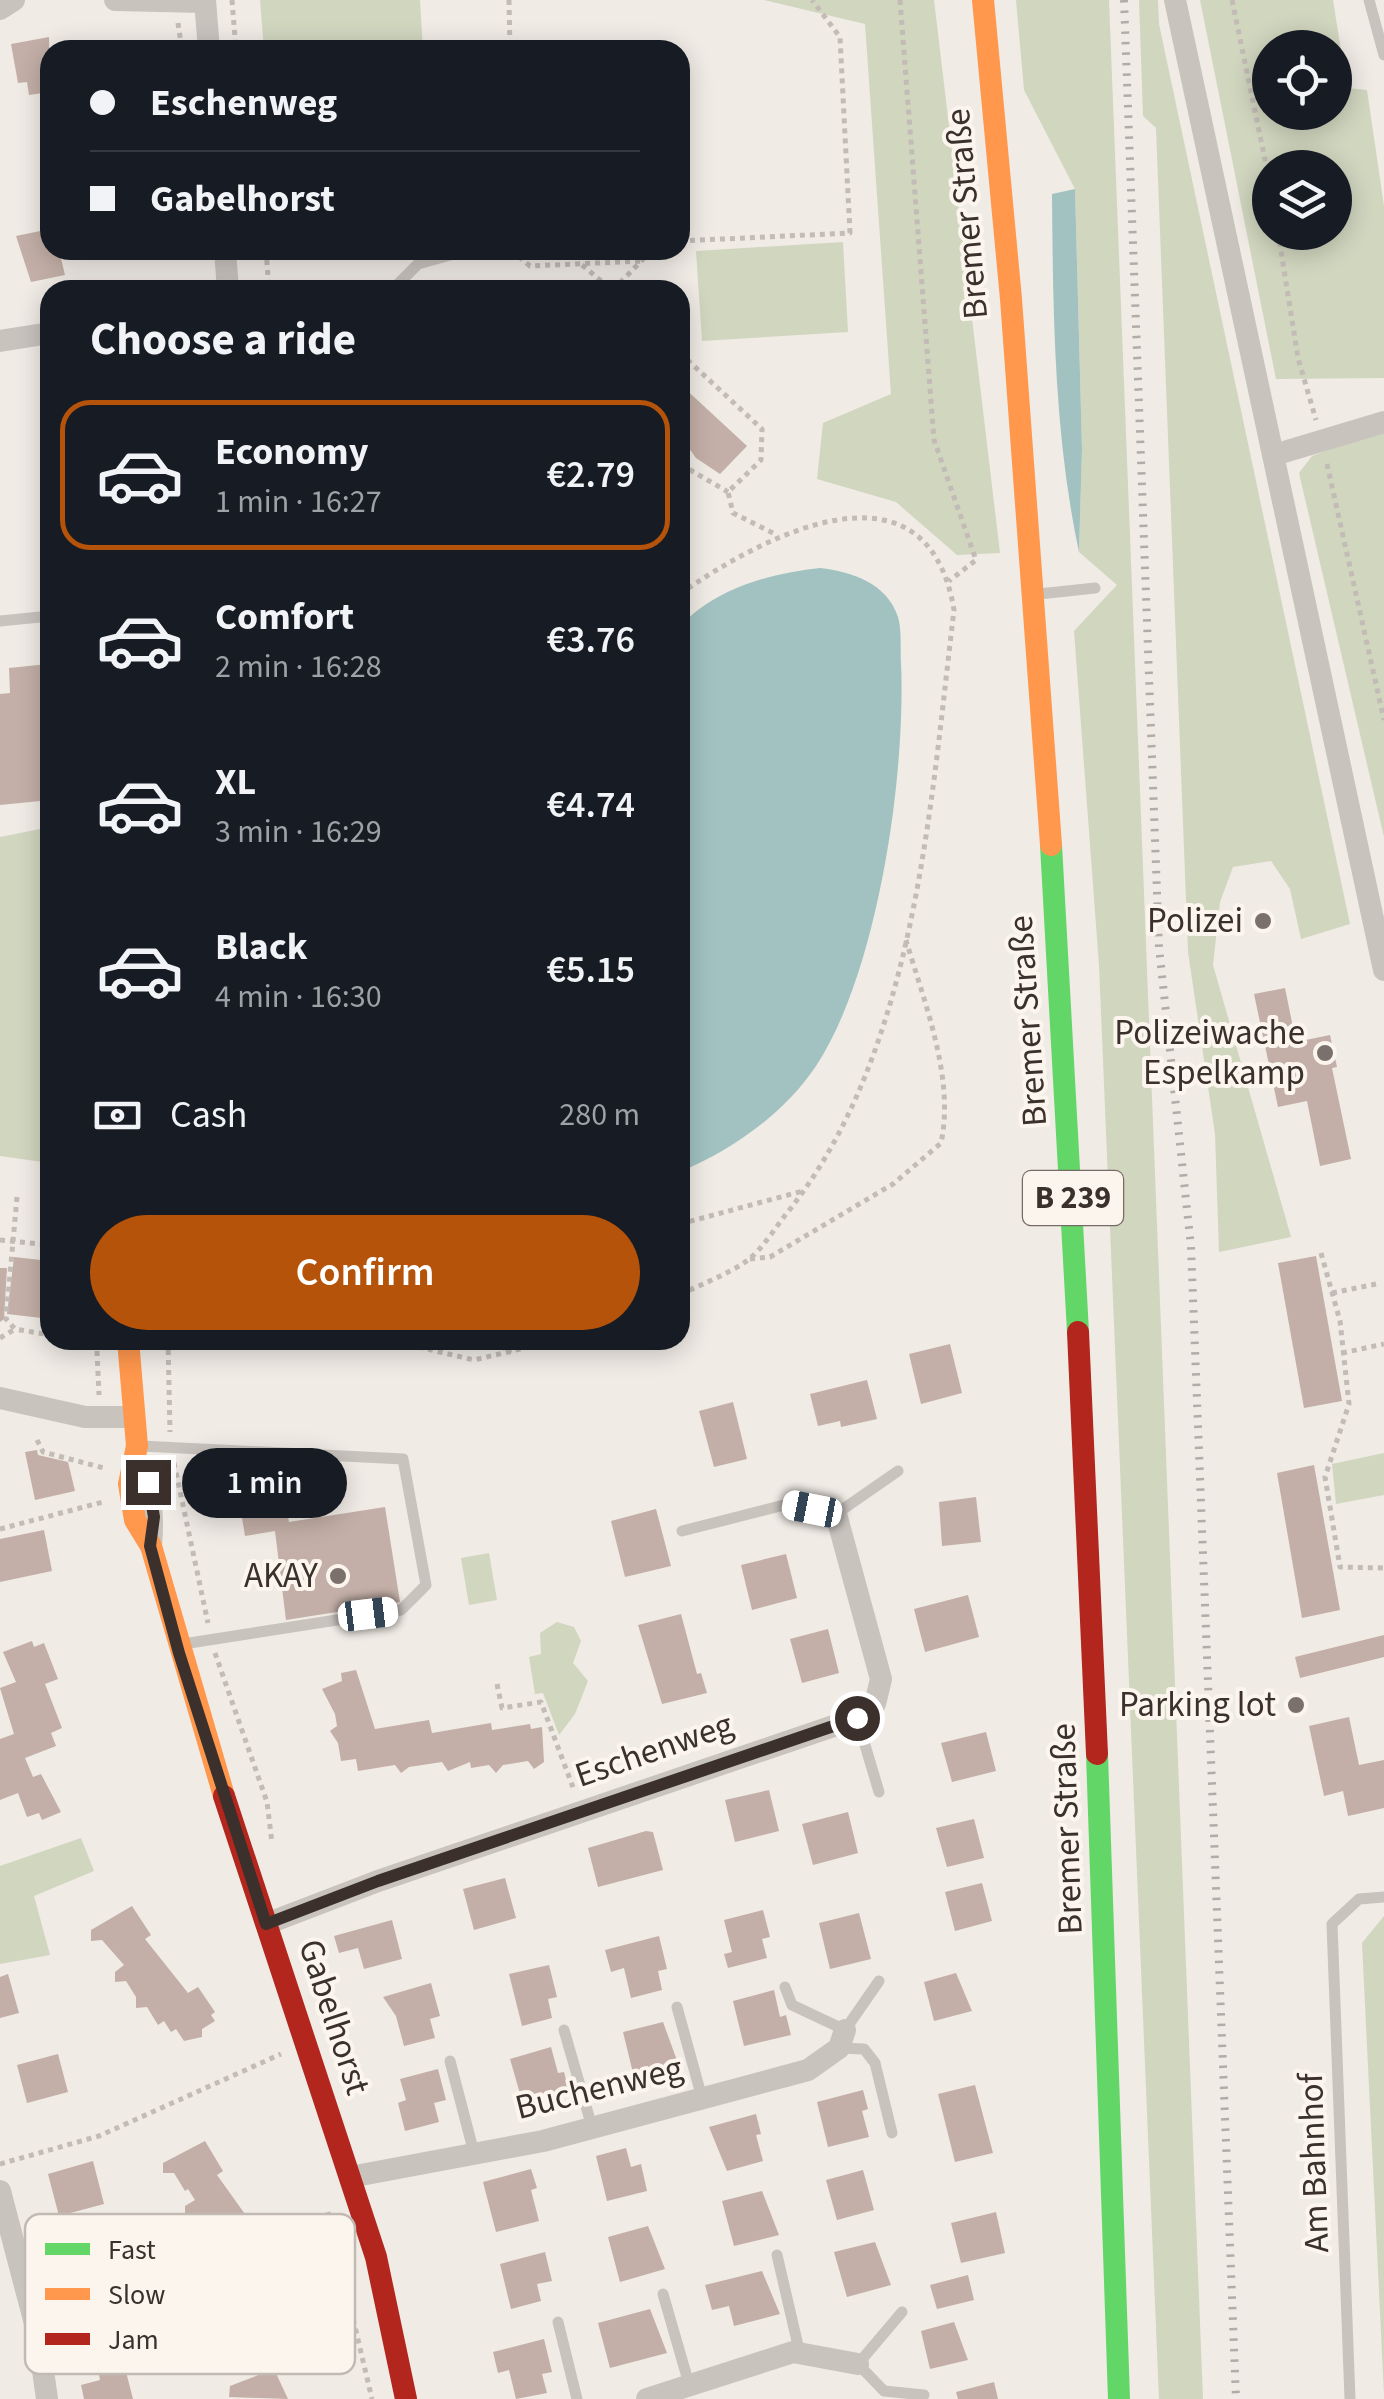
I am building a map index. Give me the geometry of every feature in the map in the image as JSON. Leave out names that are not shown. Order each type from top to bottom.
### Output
[{"type":"main road","name":"Bremer Straße","points":[[982,0],[1034,594],[1069,1110],[1097,1669],[1119,2399]]},
{"type":"main road","name":"Gabelhorst","points":[[129,1350],[136,1452],[129,1484],[135,1520],[150,1546],[177,1645],[376,2258],[406,2399]]},
{"type":"street","points":[[0,9],[14,0]]},
{"type":"street","points":[[115,0],[205,1],[207,40]]},
{"type":"street","points":[[1175,0],[1384,970]]},
{"type":"street","points":[[0,341],[40,335]]},
{"type":"street","points":[[1274,455],[1384,422]]},
{"type":"street","points":[[0,1398],[85,1417],[134,1417]]},
{"type":"street","points":[[836,1514],[881,1678],[875,1704],[857,1718]]},
{"type":"street","name":"Eschenweg","points":[[266,1924],[857,1718]]},
{"type":"street","name":"Buchenweg","points":[[350,2177],[592,2128],[808,2070],[842,2039]]},
{"type":"street","points":[[0,2190],[25,2285]]},
{"type":"street","points":[[646,2399],[800,2354],[858,2364]]},
{"type":"street","points":[[43,2374],[47,2399]]},
{"type":"lane","points":[[1375,5],[1384,56]]},
{"type":"lane","points":[[402,280],[418,264],[432,260]]},
{"type":"lane","points":[[1034,594],[1095,588]]},
{"type":"lane","points":[[0,621],[40,617]]},
{"type":"lane","points":[[136,1452],[403,1459],[426,1584],[416,1598],[401,1610],[177,1645]]},
{"type":"lane","points":[[682,1531],[788,1504],[836,1514],[898,1471]]},
{"type":"lane","points":[[857,1718],[879,1792]]},
{"type":"lane","name":"Am Bahnhof","points":[[1350,2399],[1332,1924],[1359,1899],[1384,1897]]},
{"type":"lane","points":[[842,2039],[880,1981]]},
{"type":"lane","points":[[785,1987],[792,2005],[864,2049],[875,2064],[892,2133]]},
{"type":"lane","points":[[677,2007],[702,2098]]},
{"type":"lane","points":[[564,2030],[592,2128]]},
{"type":"lane","points":[[450,2061],[474,2153]]},
{"type":"lane","points":[[777,2255],[800,2354]]},
{"type":"lane","points":[[663,2294],[689,2384]]},
{"type":"lane","points":[[902,2312],[858,2364],[884,2391],[924,2395]]},
{"type":"lane","points":[[558,2322],[577,2399]]},
{"type":"path","points":[[232,0],[235,40]]},
{"type":"path","points":[[509,0],[510,40]]},
{"type":"path","points":[[690,240],[850,233],[840,37],[812,0]]},
{"type":"path","points":[[900,0],[934,440],[976,560],[949,581]]},
{"type":"path","points":[[1232,0],[1263,150]]},
{"type":"path","points":[[1281,250],[1298,358],[1322,440],[1384,720]]},
{"type":"path","points":[[523,260],[530,266],[642,261]]},
{"type":"path","points":[[623,280],[642,261]]},
{"type":"path","points":[[580,263],[601,280]]},
{"type":"path","points":[[690,362],[762,430],[760,460],[728,492]]},
{"type":"path","points":[[690,470],[728,492],[733,513],[776,535]]},
{"type":"path","points":[[690,587],[726,561],[776,535],[826,520],[874,516],[922,538],[949,581],[954,610],[930,806],[905,937],[878,1046],[834,1142],[806,1190],[748,1260]]},
{"type":"path","points":[[690,1289],[748,1260],[770,1257],[893,1184],[940,1142],[944,1100],[940,1072],[905,937]]},
{"type":"path","points":[[690,1221],[806,1190]]},
{"type":"path","points":[[14,1330],[6,1319],[17,1197]]},
{"type":"path","points":[[0,1240],[40,1244]]},
{"type":"path","points":[[1321,1253],[1332,1293],[1349,1404],[1326,1477],[1335,1545],[1340,1567],[1384,1568]]},
{"type":"path","points":[[1332,1293],[1376,1284]]},
{"type":"path","points":[[0,1338],[14,1330],[40,1333]]},
{"type":"path","points":[[1342,1353],[1384,1344]]},
{"type":"path","points":[[432,1350],[474,1360],[522,1350]]},
{"type":"path","points":[[507,1350],[511,1353]]},
{"type":"path","points":[[37,1440],[43,1452],[106,1468]]},
{"type":"path","points":[[0,1529],[38,1522],[45,1514],[111,1503]]},
{"type":"path","points":[[498,1684],[502,1708],[542,1702],[582,1812]]},
{"type":"path","points":[[0,2164],[99,2136],[284,2053]]},
{"type":"green space","points":[[260,0],[420,0],[422,40],[263,40]]},
{"type":"green space","points":[[764,0],[934,0],[1000,553],[957,555],[896,502],[817,479],[823,423],[891,394],[865,24]]},
{"type":"green space","points":[[1016,0],[1109,0],[1203,2399],[1159,2399],[1099,965],[1074,631],[1117,585],[1079,552],[1082,449],[1075,189],[1024,90]]},
{"type":"green space","points":[[1139,0],[1158,0],[1159,24],[1350,924],[1301,939],[1290,889],[1271,861],[1233,867],[1220,902],[1213,965],[1291,1237],[1219,1252],[1215,1134],[1188,952],[1156,128],[1143,116]]},
{"type":"green space","points":[[1200,0],[1333,0],[1338,30],[1252,30],[1252,130],[1352,130],[1352,88],[1367,90],[1384,206],[1384,378],[1276,379]]},
{"type":"green space","points":[[843,242],[848,332],[702,341],[696,251]]},
{"type":"green space","points":[[1384,429],[1384,837],[1299,473],[1312,456]]},
{"type":"green space","points":[[40,829],[40,1162],[0,1156],[0,837]]},
{"type":"green space","points":[[1384,1453],[1384,1495],[1336,1504],[1332,1464]]},
{"type":"green space","points":[[489,1553],[497,1600],[469,1605],[461,1558]]},
{"type":"green space","points":[[557,1622],[574,1627],[581,1641],[573,1663],[588,1681],[575,1714],[559,1735],[543,1693],[535,1694],[529,1657],[541,1654],[540,1633]]},
{"type":"green space","points":[[81,1838],[94,1871],[34,1896],[50,1955],[0,1964],[0,1866]]},
{"type":"green space","points":[[1384,1916],[1384,2394],[1362,1943]]},
{"type":"water","points":[[1075,189],[1082,449],[1079,552],[1060,419],[1052,239],[1052,194]]},
{"type":"water","points":[[820,568],[856,576],[877,588],[893,605],[901,640],[901,709],[893,815],[884,871],[856,979],[838,1026],[816,1066],[789,1100],[756,1129],[690,1167],[690,617],[726,593],[782,574]]},
{"type":"building","points":[[49,37],[40,40],[40,93],[29,95],[27,82],[18,83],[11,44]]},
{"type":"building","points":[[40,231],[40,260],[61,260],[65,275],[31,282],[16,236]]},
{"type":"building","points":[[690,393],[747,446],[720,474],[690,450]]},
{"type":"building","points":[[40,665],[40,801],[0,805],[0,694],[10,693],[9,668]]},
{"type":"building","points":[[1285,988],[1296,1042],[1330,1035],[1337,1067],[1332,1068],[1351,1159],[1320,1166],[1307,1101],[1278,1107],[1254,994]]},
{"type":"building","points":[[1316,1256],[1342,1401],[1304,1408],[1278,1263]]},
{"type":"building","points":[[14,1257],[40,1260],[40,1318],[7,1314]]},
{"type":"building","points":[[0,1268],[7,1268],[4,1319],[0,1322]]},
{"type":"building","points":[[950,1344],[962,1393],[921,1404],[909,1354]]},
{"type":"building","points":[[867,1380],[877,1419],[841,1427],[840,1421],[818,1426],[810,1394]]},
{"type":"building","points":[[733,1402],[747,1459],[714,1467],[699,1411]]},
{"type":"building","points":[[37,1450],[38,1455],[68,1462],[75,1491],[35,1500],[25,1452]]},
{"type":"building","points":[[1314,1465],[1340,1610],[1302,1618],[1277,1473]]},
{"type":"building","name":"AKAY","points":[[282,1485],[289,1522],[385,1507],[400,1602],[286,1620],[275,1531],[245,1536],[238,1493]]},
{"type":"building","points":[[976,1497],[981,1542],[942,1546],[939,1502]]},
{"type":"building","points":[[656,1509],[671,1566],[625,1577],[611,1521]]},
{"type":"building","points":[[44,1530],[52,1571],[0,1582],[0,1539]]},
{"type":"building","points":[[786,1554],[797,1598],[752,1610],[741,1565]]},
{"type":"building","points":[[968,1595],[979,1637],[925,1652],[914,1609]]},
{"type":"building","points":[[681,1614],[697,1674],[701,1673],[707,1693],[662,1704],[638,1625]]},
{"type":"building","points":[[828,1629],[839,1673],[802,1683],[790,1639]]},
{"type":"building","points":[[1384,1635],[1384,1657],[1300,1678],[1295,1657]]},
{"type":"building","points":[[32,1641],[34,1647],[44,1643],[58,1679],[45,1684],[62,1728],[51,1733],[56,1746],[25,1758],[33,1777],[41,1774],[61,1812],[42,1820],[39,1813],[27,1817],[18,1793],[0,1800],[0,1739],[14,1734],[0,1688],[16,1682],[3,1652]]},
{"type":"building","points":[[356,1670],[375,1729],[429,1720],[432,1733],[491,1723],[492,1730],[530,1724],[531,1729],[542,1727],[544,1762],[534,1769],[528,1761],[503,1765],[496,1773],[489,1765],[471,1768],[470,1762],[448,1771],[442,1762],[409,1767],[401,1773],[395,1765],[358,1771],[356,1759],[341,1761],[338,1743],[330,1731],[337,1726],[335,1714],[322,1689],[342,1681],[341,1673]]},
{"type":"building","points":[[1349,1717],[1359,1765],[1384,1760],[1384,1808],[1348,1816],[1343,1791],[1324,1796],[1309,1726]]},
{"type":"building","points":[[986,1732],[996,1771],[952,1782],[941,1743]]},
{"type":"building","points":[[769,1790],[779,1831],[735,1842],[725,1800]]},
{"type":"building","points":[[848,1812],[858,1853],[813,1865],[802,1824]]},
{"type":"building","points":[[974,1819],[984,1858],[947,1867],[936,1828]]},
{"type":"building","points":[[653,1832],[663,1870],[598,1887],[588,1848]]},
{"type":"building","points":[[505,1878],[516,1918],[474,1930],[463,1889]]},
{"type":"building","points":[[982,1883],[992,1921],[955,1931],[945,1892]]},
{"type":"building","points":[[132,1906],[151,1935],[145,1939],[188,1993],[198,1987],[215,2012],[211,2015],[215,2021],[202,2029],[202,2037],[184,2041],[164,2021],[158,2025],[147,2007],[136,2008],[136,1997],[126,1981],[115,1982],[115,1972],[124,1965],[102,1940],[91,1941],[91,1930]]},
{"type":"building","points":[[763,1910],[770,1937],[762,1939],[767,1958],[728,1968],[724,1954],[732,1952],[724,1920]]},
{"type":"building","points":[[859,1913],[871,1959],[830,1969],[819,1923]]},
{"type":"building","points":[[392,1920],[402,1959],[364,1969],[358,1948],[339,1953],[334,1936]]},
{"type":"building","points":[[659,1936],[667,1969],[658,1971],[662,1990],[631,1998],[624,1968],[611,1972],[605,1950]]},
{"type":"building","points":[[549,1965],[557,1997],[548,1999],[552,2018],[522,2026],[509,1974]]},
{"type":"building","points":[[956,1973],[972,2011],[934,2021],[924,1982]]},
{"type":"building","points":[[8,1974],[19,2013],[0,2018],[0,1977]]},
{"type":"building","points":[[431,1983],[440,2016],[430,2019],[435,2038],[404,2046],[396,2016],[383,1997]]},
{"type":"building","points":[[774,1990],[780,2017],[786,2015],[791,2035],[744,2046],[733,2001]]},
{"type":"building","points":[[663,2022],[679,2066],[634,2077],[623,2032]]},
{"type":"building","points":[[551,2047],[558,2073],[564,2072],[569,2091],[523,2104],[510,2059]]},
{"type":"building","points":[[58,2054],[68,2092],[27,2103],[17,2065]]},
{"type":"building","points":[[438,2069],[446,2100],[434,2103],[439,2122],[405,2131],[398,2103],[406,2100],[400,2079]]},
{"type":"building","points":[[975,2085],[993,2153],[955,2162],[938,2094]]},
{"type":"building","points":[[863,2090],[868,2109],[862,2111],[869,2137],[828,2147],[817,2102]]},
{"type":"building","points":[[756,2114],[761,2134],[756,2135],[763,2161],[727,2171],[709,2127]]},
{"type":"building","points":[[205,2141],[223,2171],[217,2175],[245,2214],[185,2214],[185,2206],[195,2200],[174,2173],[163,2173],[163,2163]]},
{"type":"building","points":[[626,2148],[631,2167],[641,2164],[647,2191],[607,2201],[596,2156]]},
{"type":"building","points":[[93,2161],[104,2204],[58,2214],[48,2174]]},
{"type":"building","points":[[531,2169],[537,2188],[531,2190],[539,2221],[496,2232],[483,2182]]},
{"type":"building","points":[[863,2170],[874,2210],[837,2220],[826,2180]]},
{"type":"building","points":[[762,2191],[779,2235],[734,2246],[722,2201]]},
{"type":"building","points":[[996,2212],[1005,2253],[961,2263],[951,2223]]},
{"type":"building","points":[[648,2226],[665,2269],[620,2282],[608,2237]]},
{"type":"building","points":[[875,2242],[891,2285],[847,2297],[834,2252]]},
{"type":"building","points":[[545,2252],[552,2281],[537,2284],[541,2301],[511,2309],[500,2264]]},
{"type":"building","points":[[762,2271],[780,2314],[734,2326],[729,2306],[712,2310],[705,2285]]},
{"type":"building","points":[[968,2275],[974,2300],[937,2309],[930,2285]]},
{"type":"building","points":[[650,2309],[667,2353],[610,2368],[598,2323]]},
{"type":"building","points":[[954,2322],[968,2360],[930,2369],[921,2331]]},
{"type":"building","points":[[544,2339],[552,2372],[542,2374],[547,2393],[516,2399],[509,2370],[498,2373],[493,2352]]},
{"type":"building","points":[[99,2374],[127,2374],[133,2399],[84,2399],[81,2385],[100,2380]]},
{"type":"building","points":[[261,2374],[276,2374],[288,2399],[229,2397],[230,2386]]},
{"type":"building","points":[[994,2382],[998,2399],[958,2399],[956,2392]]},
{"type":"railway","points":[[1124,0],[1159,947],[1191,1247],[1236,2399]]},
{"type":"traffic: fast","points":[[1051,845],[1078,1332]]},
{"type":"traffic: fast","points":[[1097,1754],[1119,2399]]},
{"type":"traffic: slow","points":[[983,0],[1011,299],[1051,845]]},
{"type":"traffic: slow","points":[[129,1350],[137,1446],[129,1484],[135,1520],[151,1546],[224,1796]]},
{"type":"traffic: jam","points":[[1078,1332],[1097,1754]]},
{"type":"traffic: jam","points":[[224,1796],[376,2257],[406,2399]]},
{"type":"place","name":"Polizei","points":[[1263,921]]},
{"type":"place","name":"Polizeiwache Espelkamp","points":[[1325,1053]]},
{"type":"place","name":"AKAY","points":[[338,1576]]},
{"type":"place","name":"Parking lot","points":[[1296,1705]]},
{"type":"route","points":[[148,1482],[154,1517],[150,1546],[202,1730],[266,1924],[378,1881],[857,1718]]}]
